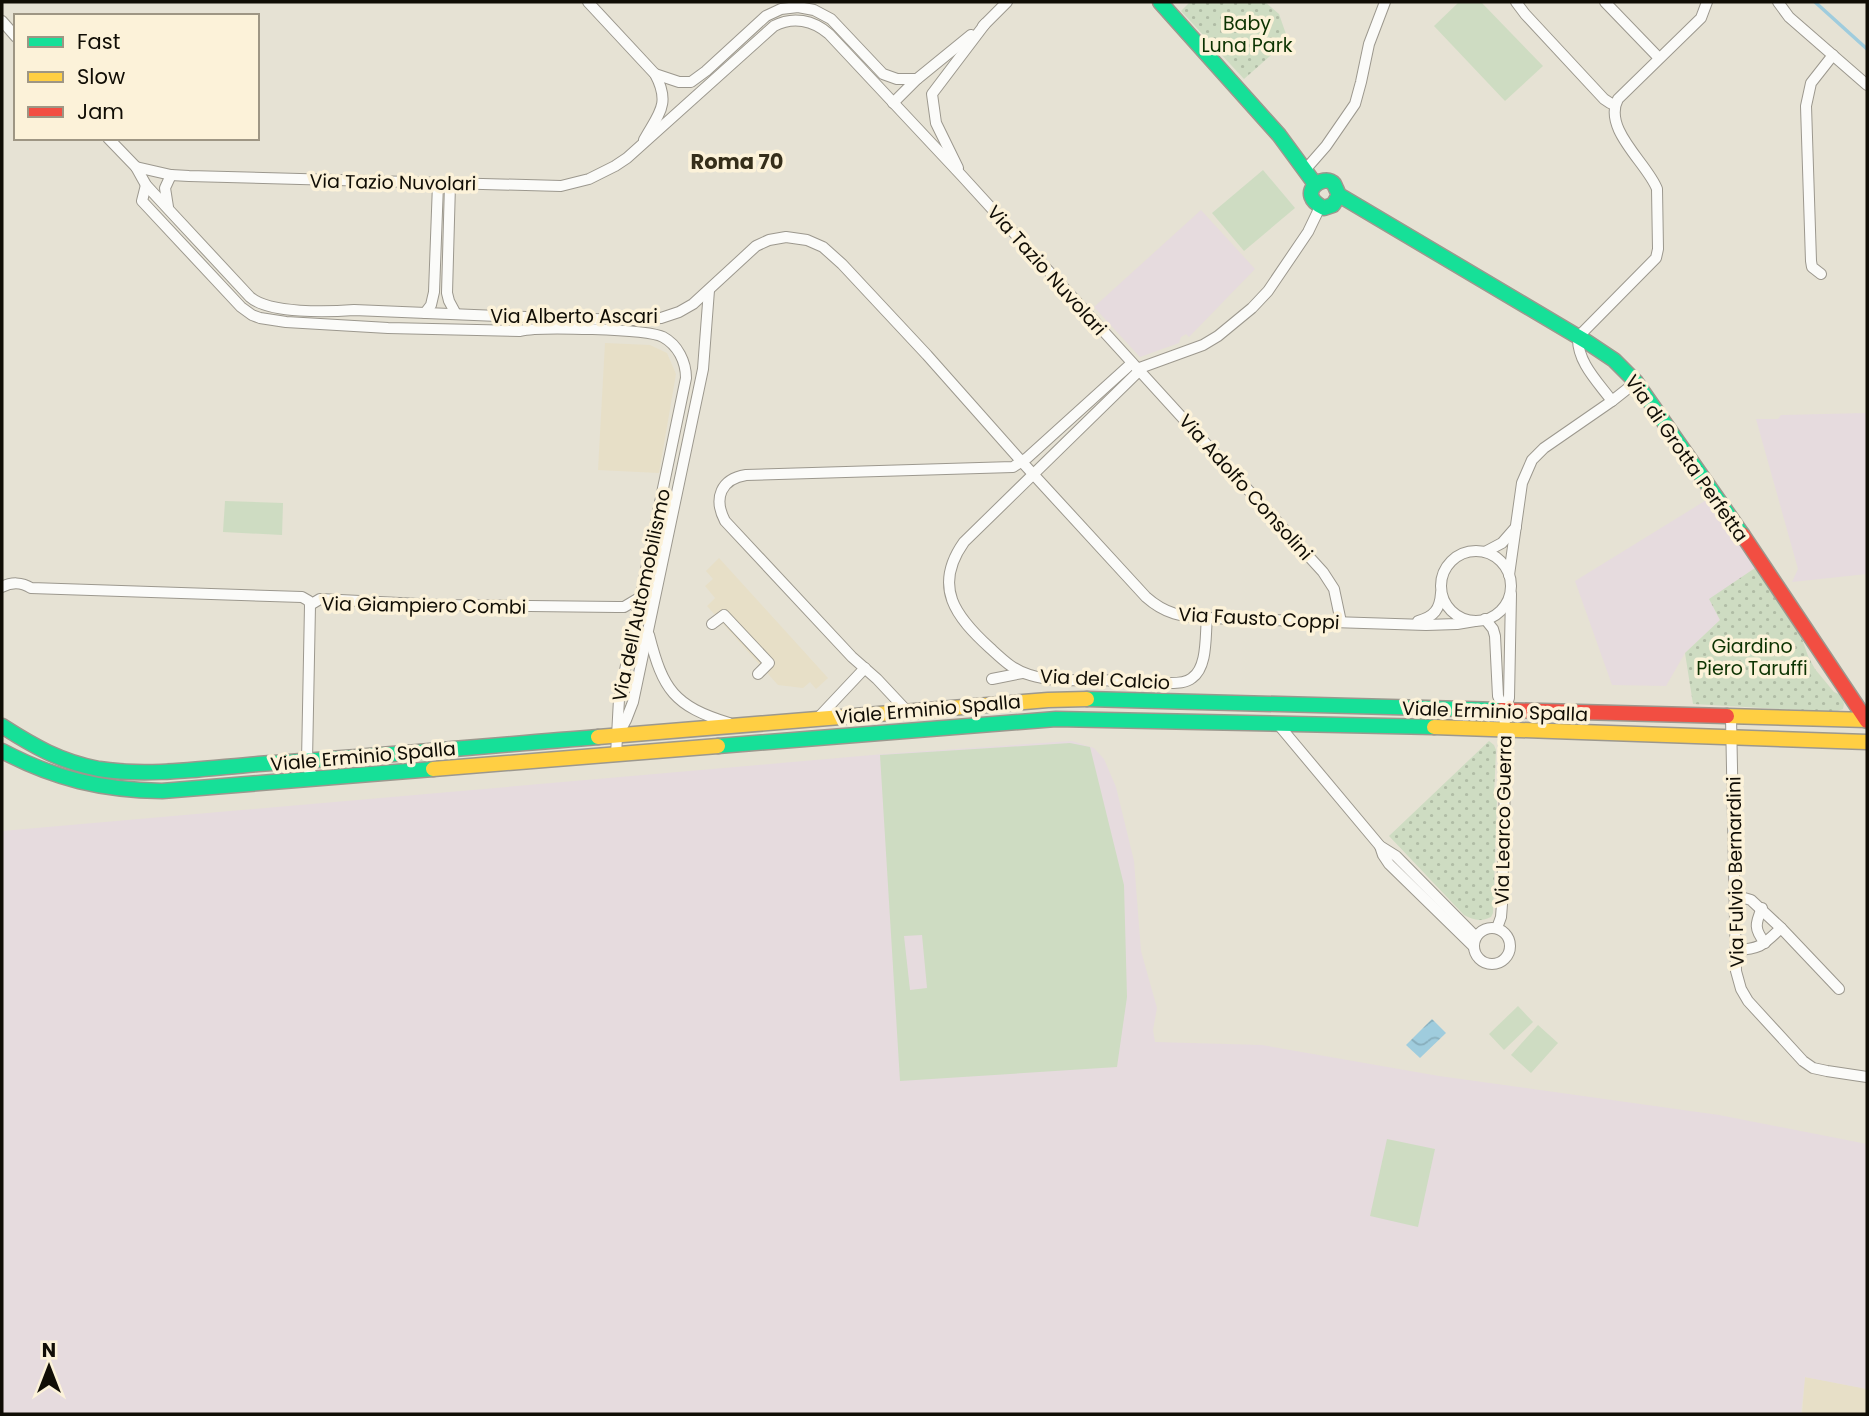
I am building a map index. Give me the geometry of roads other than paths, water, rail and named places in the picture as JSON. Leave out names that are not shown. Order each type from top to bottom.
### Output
[{"type":"main road","points":[[1160,2],[1259,111],[1306,170],[1315,184],[1311,190],[1311,199],[1315,205],[1328,208],[1339,195]]},
{"type":"main road","name":"Via di Grotta Perfetta","points":[[1315,184],[1325,180],[1332,183],[1337,187],[1339,195],[1614,360],[1636,382],[1867,721]]},
{"type":"main road","name":"Viale Erminio Spalla","points":[[2,726],[46,752],[77,764],[132,772],[165,772],[1067,699],[1867,721]]},
{"type":"main road","name":"Viale Erminio Spalla","points":[[2,751],[59,778],[85,785],[115,790],[162,792],[1044,720],[1505,729],[1867,742]]},
{"type":"street","points":[[588,2],[655,74]]},
{"type":"street","points":[[892,103],[1007,2]]},
{"type":"street","points":[[1306,170],[1354,104],[1369,44],[1385,2]]},
{"type":"street","points":[[1516,2],[1604,99],[1615,105]]},
{"type":"street","points":[[1605,2],[1659,58]]},
{"type":"street","points":[[1612,401],[1582,358],[1578,337],[1656,258],[1658,249],[1657,189],[1623,140],[1615,105],[1701,18],[1707,2]]},
{"type":"street","points":[[1778,2],[1789,17],[1867,85]]},
{"type":"street","name":"Via Tazio Nuvolari","points":[[135,167],[171,175],[438,184],[574,184],[615,166],[640,146],[766,16],[781,9],[799,7],[814,10],[831,19],[883,74]]},
{"type":"street","points":[[2,21],[14,35]]},
{"type":"street","name":"Via Tazio Nuvolari","points":[[655,74],[687,83],[710,75],[781,22],[806,21],[821,28],[962,177],[1136,368]]},
{"type":"street","name":"Via Tazio Nuvolari","points":[[962,177],[936,123],[932,94],[985,24]]},
{"type":"street","points":[[1821,274],[1812,267],[1811,261],[1806,106],[1811,83],[1833,55]]},
{"type":"street","points":[[856,64],[897,79],[917,79]]},
{"type":"street","name":"Via Tazio Nuvolari","points":[[640,146],[662,105],[662,88],[655,74]]},
{"type":"street","points":[[110,140],[170,211]]},
{"type":"street","points":[[170,211],[165,188],[171,175]]},
{"type":"street","points":[[425,313],[432,302],[434,292],[438,184]]},
{"type":"street","points":[[450,184],[447,293],[456,314]]},
{"type":"street","name":"Via Alberto Ascari","points":[[146,185],[142,201],[243,309],[260,318],[286,322],[520,331],[549,323],[662,318],[689,306],[750,251],[769,240],[797,237],[823,247],[842,264],[1022,462]]},
{"type":"street","points":[[907,711],[852,657],[725,521],[719,500],[726,485],[740,476],[773,473],[1009,468],[1022,462],[1136,368],[1203,345],[1252,308],[1268,291],[1308,232],[1320,207]]},
{"type":"street","name":"Via Alberto Ascari","points":[[170,211],[254,300],[263,305],[332,312],[354,310],[456,314],[642,332],[657,335],[675,347],[684,361],[686,371]]},
{"type":"street","points":[[220,284],[230,275]]},
{"type":"street","name":"Via dell'Automobilismo","points":[[617,735],[633,702],[694,414],[705,360],[709,290]]},
{"type":"street","points":[[353,326],[354,310]]},
{"type":"street","points":[[1034,474],[1136,368]]},
{"type":"street","name":"Via Adolfo Consolini","points":[[1136,368],[1323,572],[1334,589],[1341,622]]},
{"type":"street","name":"Via dell'Automobilismo","points":[[617,735],[619,699],[686,371]]},
{"type":"street","points":[[1509,575],[1500,561],[1486,552],[1469,551],[1452,560],[1443,575],[1441,591],[1453,612],[1466,619],[1480,620],[1502,609],[1511,593],[1509,575],[1516,527],[1524,477],[1532,460],[1544,448],[1636,382]]},
{"type":"street","points":[[679,412],[694,414]]},
{"type":"street","name":"Via Fausto Coppi","points":[[1022,462],[1153,603],[1166,612],[1207,618],[1438,625],[1480,620]]},
{"type":"street","name":"Via dell'Automobilismo","points":[[667,471],[681,474]]},
{"type":"street","name":"Via del Calcio","points":[[1034,474],[967,539],[958,551],[950,576],[950,594],[954,608],[978,637],[1006,662],[1022,673],[1053,680],[1185,682],[1197,674],[1201,667],[1207,618]]},
{"type":"street","points":[[1486,552],[1502,543],[1516,527]]},
{"type":"street","name":"Via Giampiero Combi","points":[[2,587],[22,584],[31,588],[302,597],[309,601],[310,605],[320,599],[439,606],[624,607],[639,598]]},
{"type":"street","name":"Via Fausto Coppi","points":[[1393,623],[1431,616],[1439,606],[1441,591]]},
{"type":"street","name":"Via Learco Guerra","points":[[1504,711],[1509,691],[1511,593]]},
{"type":"street","points":[[310,605],[307,761],[308,769],[315,779]]},
{"type":"street","points":[[712,624],[721,611],[771,665],[758,674]]},
{"type":"street","name":"Via Learco Guerra","points":[[1480,620],[1493,629],[1495,636],[1498,695],[1504,711],[1505,729],[1502,904],[1497,928]]},
{"type":"street","name":"Via dell'Automobilismo","points":[[648,632],[657,666],[671,691],[696,711],[733,725]]},
{"type":"street","points":[[817,719],[865,668]]},
{"type":"street","points":[[992,679],[1022,673]]},
{"type":"street","points":[[1262,704],[1262,723]]},
{"type":"street","name":"Via Fulvio Bernardini","points":[[1731,717],[1738,981],[1744,995],[1803,1061],[1813,1068],[1827,1072],[1867,1077]]},
{"type":"street","points":[[1277,723],[1380,846],[1396,856],[1448,916],[1475,942],[1478,957],[1487,964],[1493,964],[1504,960],[1510,950],[1505,933],[1497,928],[1484,929],[1475,942]]},
{"type":"street","points":[[616,755],[617,735]]},
{"type":"street","points":[[572,739],[574,758]]},
{"type":"street","points":[[1734,895],[1751,900],[1762,908],[1839,989]]},
{"type":"street","points":[[1762,908],[1756,929],[1765,943]]},
{"type":"street","points":[[1736,950],[1754,949],[1781,928]]},
{"type":"water","points":[[1432,1019],[1446,1033],[1420,1058],[1406,1045]]},
{"type":"waterway","points":[[1815,2],[1867,49]]},
{"type":"district","name":"Roma 70","points":[[737,162]]},
{"type":"park label","name":"Baby Luna Park","points":[[1247,34]]},
{"type":"park label","name":"Giardino Piero Taruffi","points":[[1752,657]]}]
